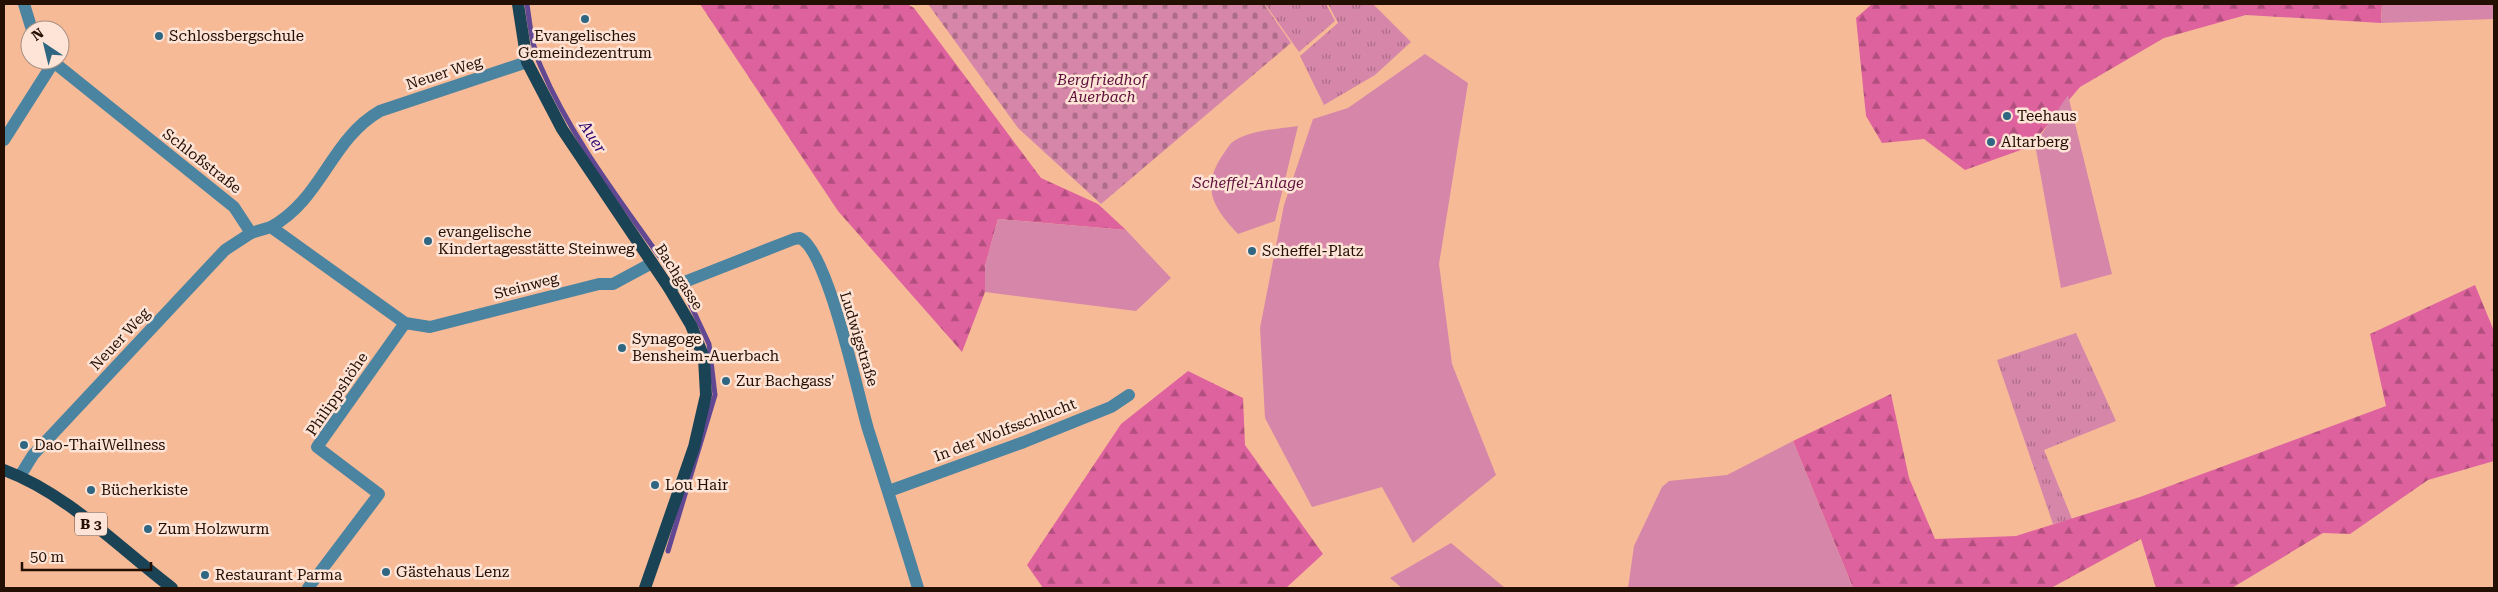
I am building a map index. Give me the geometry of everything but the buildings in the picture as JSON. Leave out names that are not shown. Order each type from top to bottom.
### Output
[{"type":"main road","name":"Bachgasse","points":[[518,4],[528,62],[562,130],[669,288],[691,325],[704,358],[706,396],[694,447],[645,588]]},
{"type":"main road","name":"B 3","points":[[4,470],[20,476],[65,504],[172,588]]},
{"type":"street","points":[[24,4],[29,20]]},
{"type":"street","name":"Neuer Weg","points":[[271,227],[295,211],[307,199],[350,135],[367,119],[380,111],[528,62]]},
{"type":"street","points":[[4,140],[47,70]]},
{"type":"street","name":"Schloßstraße","points":[[62,70],[234,207],[251,233]]},
{"type":"street","points":[[251,233],[271,227],[405,323]]},
{"type":"street","name":"Neuer Weg","points":[[20,476],[34,455],[225,250],[251,233]]},
{"type":"street","name":"Ludwigstraße","points":[[669,288],[794,239],[806,241],[812,249],[846,344],[868,427],[918,588]]},
{"type":"street","name":"Steinweg","points":[[405,323],[430,327],[599,284],[613,284],[652,263]]},
{"type":"street","name":"Philippshöhe","points":[[308,588],[379,494],[317,447],[405,323]]},
{"type":"street","name":"In der Wolfsschlucht","points":[[889,491],[1024,442],[1111,407],[1129,395]]},
{"type":"green space","points":[[700,4],[907,4],[914,8],[1041,178],[1098,204],[1126,230],[998,219],[985,266],[985,292],[962,352],[838,211]]},
{"type":"green space","name":"Bergfriedhof Auerbach","points":[[928,4],[1264,4],[1291,43],[1101,204],[1018,128]]},
{"type":"green space","points":[[1265,4],[1326,4],[1335,21],[1299,52]]},
{"type":"green space","points":[[1328,4],[1373,4],[1411,42],[1375,75],[1324,105],[1300,56],[1338,23]]},
{"type":"green space","points":[[1872,4],[2382,4],[2381,23],[2246,15],[2164,38],[2080,87],[2029,147],[1965,170],[1924,139],[1882,143],[1866,116],[1856,18]]},
{"type":"green space","points":[[2382,4],[2494,4],[2494,19],[2381,23]]},
{"type":"green space","points":[[1425,54],[1468,83],[1439,264],[1452,364],[1496,475],[1413,543],[1382,487],[1312,507],[1265,418],[1260,328],[1284,205],[1313,119],[1348,108]]},
{"type":"green space","points":[[2068,95],[2112,274],[2061,288],[2035,144]]},
{"type":"green space","name":"Scheffel-Anlage","points":[[1298,126],[1275,221],[1238,234],[1223,216],[1213,198],[1211,189],[1215,168],[1230,144],[1241,137],[1265,130]]},
{"type":"green space","points":[[998,219],[1126,230],[1171,278],[1136,311],[985,292],[985,266]]},
{"type":"green space","points":[[2475,285],[2494,331],[2494,461],[2428,480],[2350,534],[2323,533],[2232,588],[2156,588],[2141,539],[2051,588],[1853,588],[1793,441],[1891,394],[1909,478],[1935,539],[2016,536],[2140,497],[2386,406],[2370,334]]},
{"type":"green space","points":[[2076,333],[2116,421],[2044,450],[2072,519],[2053,524],[1997,360]]},
{"type":"green space","points":[[1188,371],[1243,398],[1245,445],[1323,554],[1286,588],[1043,588],[1027,565],[1121,424]]},
{"type":"green space","points":[[1793,441],[1853,588],[1628,588],[1634,546],[1662,487],[1669,481],[1727,475]]},
{"type":"green space","points":[[1451,543],[1505,588],[1402,588],[1390,578]]},
{"type":"waterway","name":"Auer","points":[[527,4],[535,52],[554,94],[583,146],[669,270]]},
{"type":"waterway","name":"Auer","points":[[668,551],[715,395],[709,344],[686,295]]},
{"type":"place","name":"Evangelisches Gemeindezentrum","points":[[585,19]]},
{"type":"place","name":"Schlossbergschule","points":[[159,36]]},
{"type":"place","name":"Teehaus","points":[[2007,116]]},
{"type":"place","name":"Altarberg","points":[[1991,142]]},
{"type":"place","name":"evangelische Kindertagesstätte Steinweg","points":[[428,241]]},
{"type":"place","name":"Scheffel-Platz","points":[[1252,251]]},
{"type":"place","name":"Synagoge Bensheim-Auerbach","points":[[622,348]]},
{"type":"place","name":"Zur Bachgass'","points":[[726,381]]},
{"type":"place","name":"Dao-ThaiWellness","points":[[24,445]]},
{"type":"place","name":"Lou Hair","points":[[655,485]]},
{"type":"place","name":"Bücherkiste","points":[[91,490]]},
{"type":"place","name":"Zum Holzwurm","points":[[148,529]]},
{"type":"place","name":"Gästehaus Lenz","points":[[386,572]]},
{"type":"place","name":"Restaurant Parma","points":[[205,575]]}]
